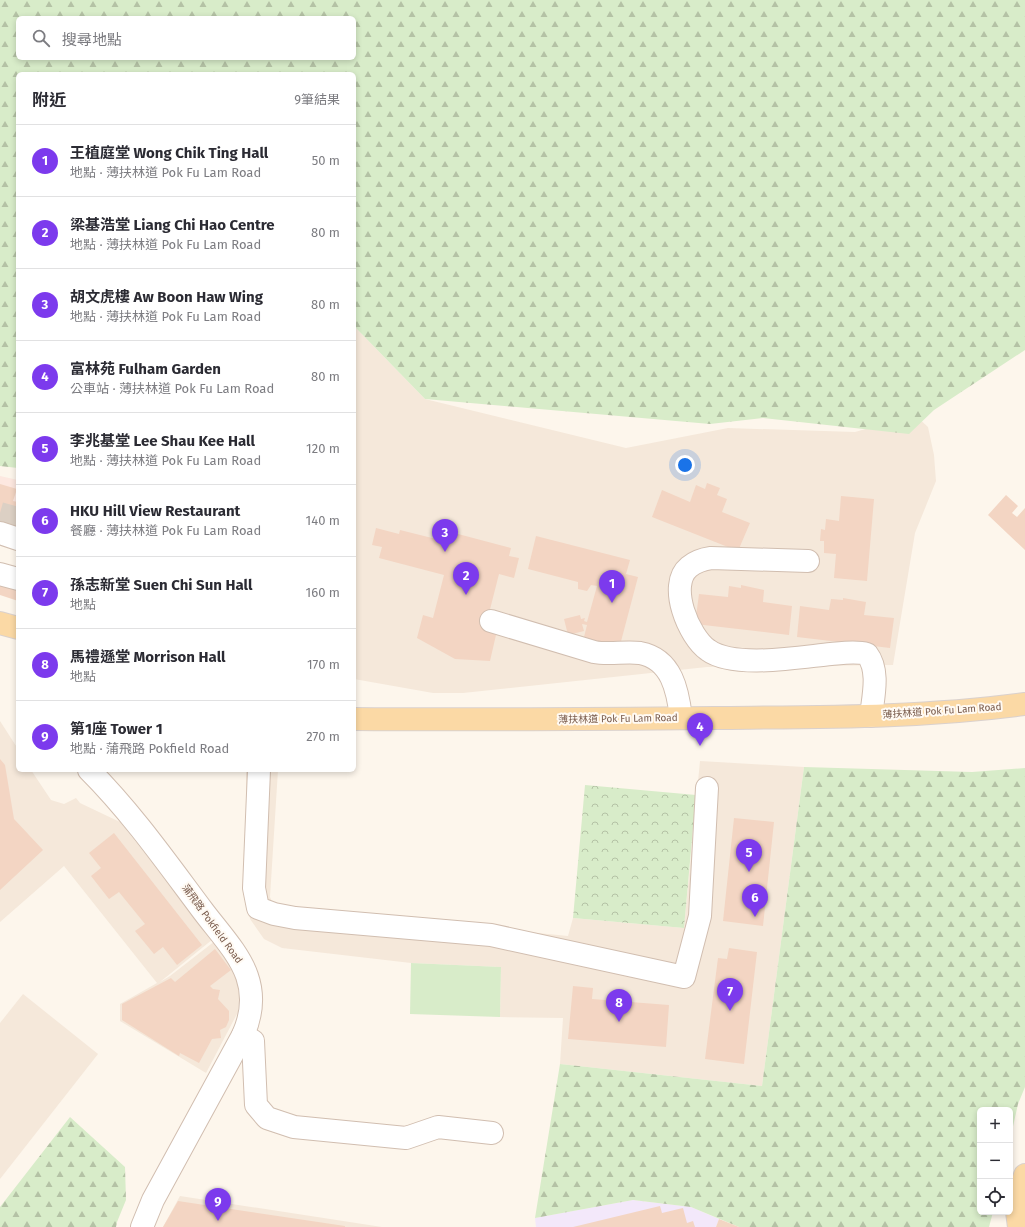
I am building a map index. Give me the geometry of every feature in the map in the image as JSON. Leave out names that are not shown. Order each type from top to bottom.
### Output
[{"type":"main road","points":[[0,623],[16,627]]},
{"type":"main road","name":"薄扶林道 Pok Fu Lam Road","points":[[356,719],[480,721],[871,716],[975,711],[1025,704]]},
{"type":"main road","points":[[1019,1227],[1016,1204],[1025,1175]]},
{"type":"street","points":[[0,533],[16,538]]},
{"type":"street","points":[[0,558],[16,563]]},
{"type":"street","points":[[808,561],[703,559],[688,567],[682,578],[680,593],[683,614],[694,637],[709,651],[728,658],[751,661],[840,653],[861,652],[867,654],[872,660],[875,684],[871,716]]},
{"type":"street","points":[[0,574],[16,578]]},
{"type":"street","points":[[491,621],[594,652],[608,654],[641,653],[655,659],[666,668],[675,683],[681,718]]},
{"type":"street","name":"蒲飛路 Pokfield Road","points":[[91,772],[130,813],[228,945],[242,966],[249,981],[251,996],[250,1017],[243,1035],[153,1200],[142,1227]]},
{"type":"street","points":[[259,772],[254,888],[258,908],[274,914],[295,918],[491,935],[684,977],[700,916],[707,788]]},
{"type":"street","points":[[243,1035],[253,1041],[256,1105],[267,1118],[294,1127],[406,1138],[438,1127],[492,1133]]},
{"type":"shaded area","points":[[356,328],[425,399],[626,448],[728,428],[855,432],[915,415],[928,427],[934,455],[936,481],[915,533],[893,665],[707,667],[463,693],[433,693],[356,679]]},
{"type":"shaded area","points":[[0,476],[16,480],[16,524],[0,519]]},
{"type":"shaded area","points":[[0,721],[16,746],[16,772],[32,772],[51,800],[64,804],[76,798],[80,803],[120,822],[213,939],[160,982],[215,941],[237,976],[240,995],[238,1012],[206,1073],[120,1021],[120,1004],[157,983],[64,866],[0,922]]},
{"type":"shaded area","points":[[700,761],[804,767],[762,1086],[560,1064],[563,1018],[500,1017],[501,967],[411,963],[282,948],[264,939],[250,919],[247,898],[246,772],[278,772],[270,897],[273,904],[282,907],[568,936],[573,918],[684,928]]},
{"type":"shaded area","points":[[23,994],[98,1054],[0,1179],[0,1023]]},
{"type":"shaded area","points":[[180,1196],[382,1227],[163,1227]]},
{"type":"shaded area","points":[[633,1200],[691,1207],[719,1219],[716,1227],[536,1227],[535,1218]]},
{"type":"green space","points":[[0,0],[1025,0],[1025,350],[934,410],[909,434],[763,418],[710,424],[425,399],[356,328],[356,72],[16,72],[16,468],[0,466]]},
{"type":"green space","points":[[804,767],[972,772],[1025,768],[1025,1087],[1018,1104],[1013,1126],[1013,1107],[977,1107],[977,1215],[992,1215],[989,1227],[739,1227],[691,1207],[633,1200],[535,1218],[560,1064],[762,1086]]},
{"type":"green space","points":[[585,785],[696,795],[684,928],[573,918]]},
{"type":"green space","points":[[411,963],[501,967],[500,1017],[410,1014]]},
{"type":"green space","points":[[70,1117],[125,1167],[126,1200],[116,1227],[0,1227],[0,1207]]},
{"type":"building","points":[[707,483],[720,488],[717,495],[727,499],[722,512],[750,523],[738,551],[652,517],[662,490],[690,502],[696,485],[705,489]]},
{"type":"building","points":[[0,484],[16,489],[13,501],[16,502],[16,526],[0,522]]},
{"type":"building","points":[[1006,495],[1018,506],[1012,513],[1017,517],[1025,508],[1025,550],[988,515]]},
{"type":"building","points":[[841,496],[874,499],[867,581],[834,578],[836,554],[824,553],[824,541],[820,541],[821,529],[825,530],[826,519],[839,521]]},
{"type":"building","points":[[376,528],[399,534],[400,530],[440,540],[443,530],[511,548],[509,556],[519,558],[514,578],[499,574],[485,629],[496,635],[490,661],[455,659],[417,638],[423,615],[433,618],[444,575],[379,558],[382,547],[372,545]]},
{"type":"building","points":[[536,536],[630,560],[626,574],[638,577],[619,649],[582,645],[587,625],[582,624],[584,631],[568,635],[564,619],[580,615],[581,619],[585,618],[584,621],[587,622],[597,586],[591,585],[587,591],[578,589],[578,582],[528,569]]},
{"type":"building","points":[[0,579],[16,583],[16,600],[0,595]]},
{"type":"building","points":[[741,585],[764,590],[763,602],[792,606],[789,635],[695,624],[699,594],[728,597],[729,586],[741,588]]},
{"type":"building","points":[[843,598],[866,602],[864,615],[894,618],[890,648],[797,637],[800,606],[829,610],[831,599],[843,600]]},
{"type":"building","points":[[0,759],[5,765],[14,819],[43,850],[0,890]]},
{"type":"building","points":[[734,818],[774,822],[763,926],[723,921]]},
{"type":"building","points":[[114,833],[202,945],[177,965],[163,947],[154,954],[135,931],[145,924],[119,892],[109,899],[91,876],[101,868],[89,853]]},
{"type":"building","points":[[729,948],[757,952],[744,1064],[705,1059],[718,958],[727,959]]},
{"type":"building","points":[[215,949],[231,970],[210,986],[213,989],[220,990],[218,999],[229,1011],[229,1020],[226,1027],[220,1030],[221,1038],[212,1039],[199,1063],[180,1053],[179,1056],[122,1020],[122,1004],[171,978],[175,982]]},
{"type":"building","points":[[573,986],[593,988],[592,999],[669,1005],[666,1047],[568,1039]]},
{"type":"building","points":[[178,1201],[345,1226],[345,1227],[163,1227]]},
{"type":"building","points":[[660,1206],[662,1213],[683,1208],[687,1223],[693,1221],[695,1227],[573,1227]]},
{"type":"building","points":[[719,1219],[739,1227],[716,1227]]},
{"type":"tunnel","points":[[0,513],[16,517]]},
{"type":"place","name":"胡文虎樓 Aw Boon Haw Wing","points":[[445,552]]},
{"type":"place","name":"梁基浩堂 Liang Chi Hao Centre","points":[[466,595]]},
{"type":"place","name":"王植庭堂 Wong Chik Ting Hall","points":[[612,603]]},
{"type":"place","name":"富林苑 Fulham Garden","points":[[700,746]]},
{"type":"place","name":"李兆基堂 Lee Shau Kee Hall","points":[[749,872]]},
{"type":"place","name":"HKU Hill View Restaurant","points":[[755,917]]},
{"type":"place","name":"孫志新堂 Suen Chi Sun Hall","points":[[730,1011]]},
{"type":"place","name":"馬禮遜堂 Morrison Hall","points":[[619,1022]]},
{"type":"place","name":"第1座 Tower 1","points":[[218,1221]]}]
